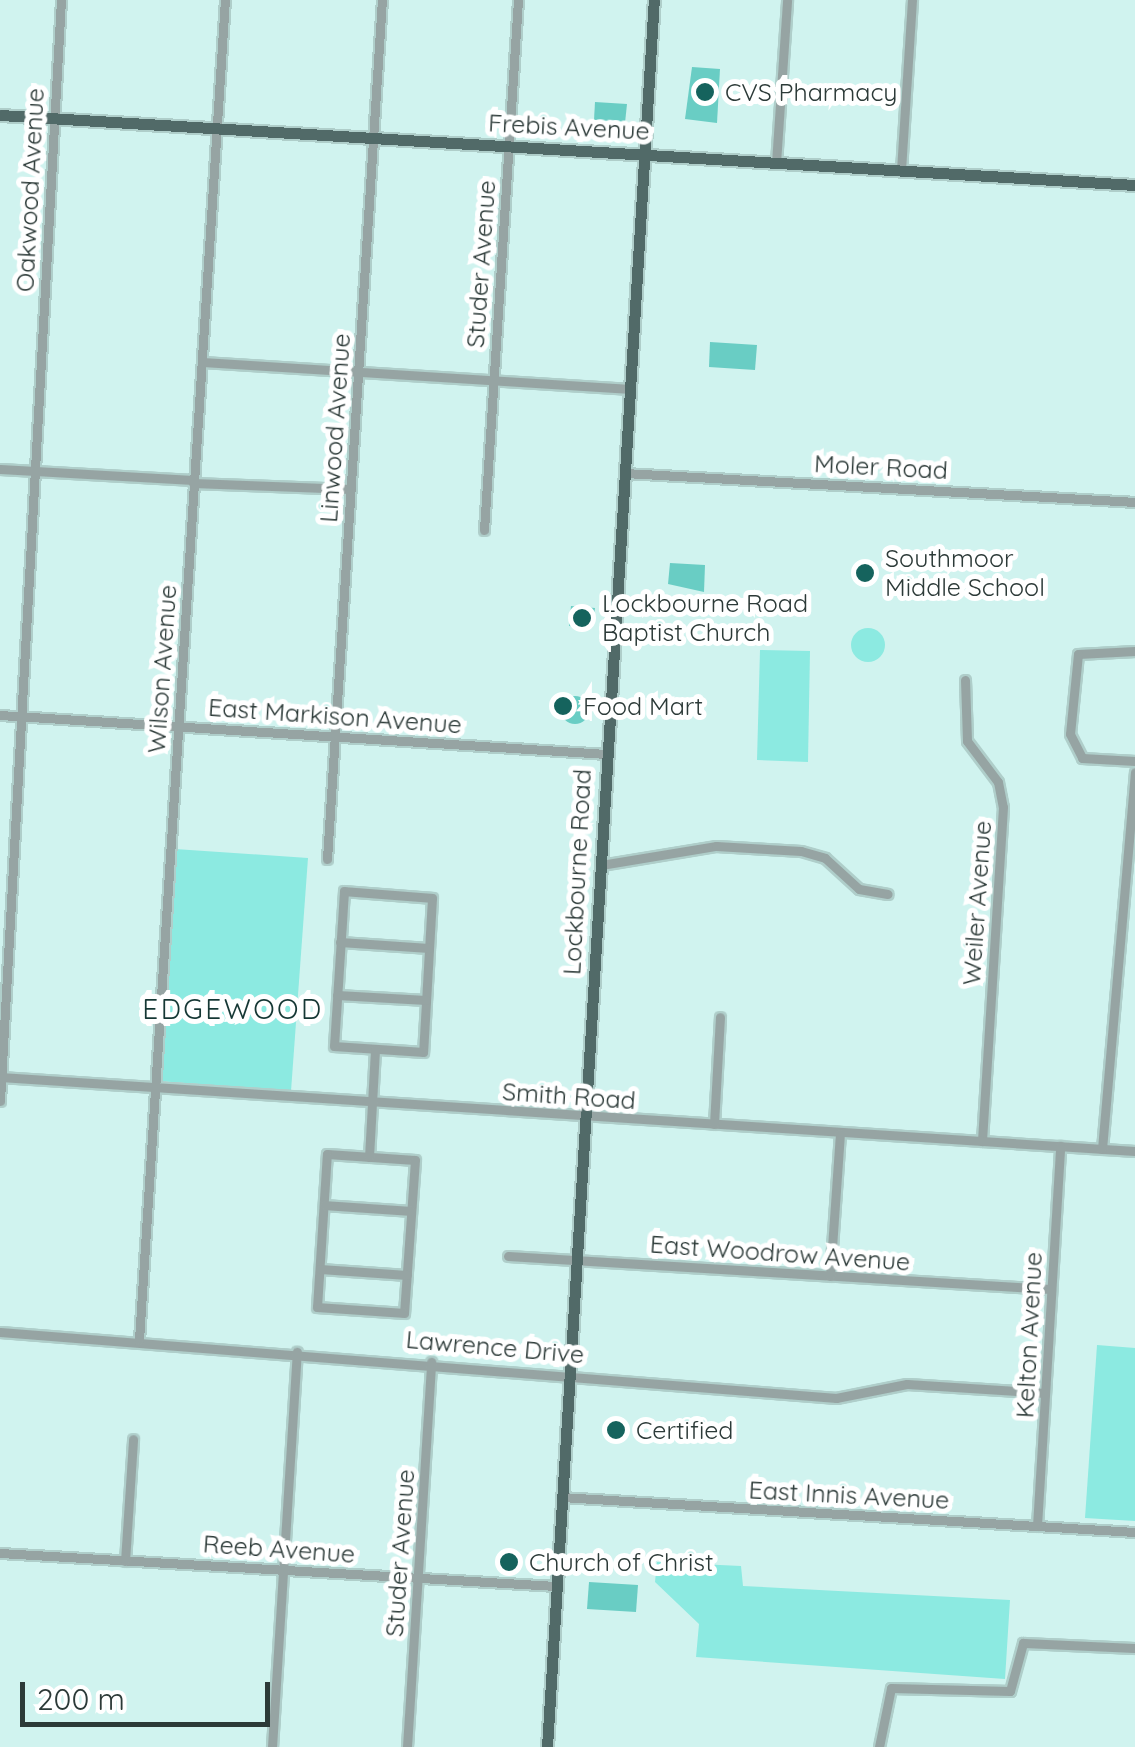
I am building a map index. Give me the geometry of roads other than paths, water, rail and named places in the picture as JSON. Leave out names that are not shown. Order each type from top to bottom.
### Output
[{"type":"main road","name":"Lockbourne Road","points":[[547,1747],[654,0]]},
{"type":"main road","name":"Frebis Avenue","points":[[0,115],[1135,185]]},
{"type":"street","name":"Oakwood Avenue","points":[[0,1101],[61,0]]},
{"type":"street","name":"Wilson Avenue","points":[[139,1340],[225,0]]},
{"type":"street","name":"Linwood Avenue","points":[[327,859],[382,0]]},
{"type":"street","name":"Studer Avenue","points":[[484,530],[518,0]]},
{"type":"street","points":[[776,163],[787,0]]},
{"type":"street","points":[[902,170],[912,0]]},
{"type":"street","points":[[203,362],[630,389]]},
{"type":"street","points":[[0,470],[351,490]]},
{"type":"street","name":"Moler Road","points":[[625,472],[1135,502]]},
{"type":"street","points":[[1135,651],[1083,650],[1074,669],[1073,753],[1135,762]]},
{"type":"street","name":"Weiler Avenue","points":[[964,680],[967,740],[998,782],[1003,807],[982,1142]]},
{"type":"street","name":"East Markison Avenue","points":[[0,716],[607,754]]},
{"type":"street","points":[[1102,1149],[1135,772]]},
{"type":"street","points":[[601,865],[716,846],[801,851],[825,858],[859,889],[888,894]]},
{"type":"street","points":[[344,891],[432,898],[429,948],[422,1052],[334,1046],[344,891]]},
{"type":"street","points":[[340,942],[429,948]]},
{"type":"street","points":[[337,995],[426,1000]]},
{"type":"street","points":[[714,1124],[720,1017]]},
{"type":"street","points":[[369,1156],[376,1049]]},
{"type":"street","name":"Smith Road","points":[[1,1077],[1135,1151]]},
{"type":"street","points":[[830,1276],[840,1133]]},
{"type":"street","name":"Kelton Avenue","points":[[1037,1526],[1060,1146]]},
{"type":"street","points":[[326,1154],[369,1156],[415,1160],[404,1313],[318,1307],[326,1154]]},
{"type":"street","points":[[324,1204],[411,1211]]},
{"type":"street","name":"East Woodrow Avenue","points":[[508,1256],[1050,1290]]},
{"type":"street","points":[[320,1269],[406,1275]]},
{"type":"street","name":"Lawrence Drive","points":[[0,1332],[568,1370],[633,1384],[836,1398],[907,1384],[1045,1393]]},
{"type":"street","points":[[272,1747],[297,1352]]},
{"type":"street","name":"Studer Avenue","points":[[408,1747],[432,1362]]},
{"type":"street","points":[[125,1561],[133,1439]]},
{"type":"street","name":"East Innis Avenue","points":[[560,1497],[1135,1532]]},
{"type":"street","name":"Reeb Avenue","points":[[0,1552],[555,1586]]},
{"type":"street","points":[[879,1747],[891,1688],[1010,1691],[1023,1643],[1135,1648]]},
{"type":"place","name":"CVS Pharmacy","points":[[705,92]]},
{"type":"place","name":"Southmoor Middle School","points":[[865,573]]},
{"type":"place","name":"Lockbourne Road Baptist Church","points":[[582,618]]},
{"type":"place","name":"Food Mart","points":[[563,706]]},
{"type":"place","name":"Certified","points":[[616,1430]]},
{"type":"place","name":"Church of Christ","points":[[509,1562]]},
{"type":"district","name":"EDGEWOOD","points":[[233,1009]]}]
